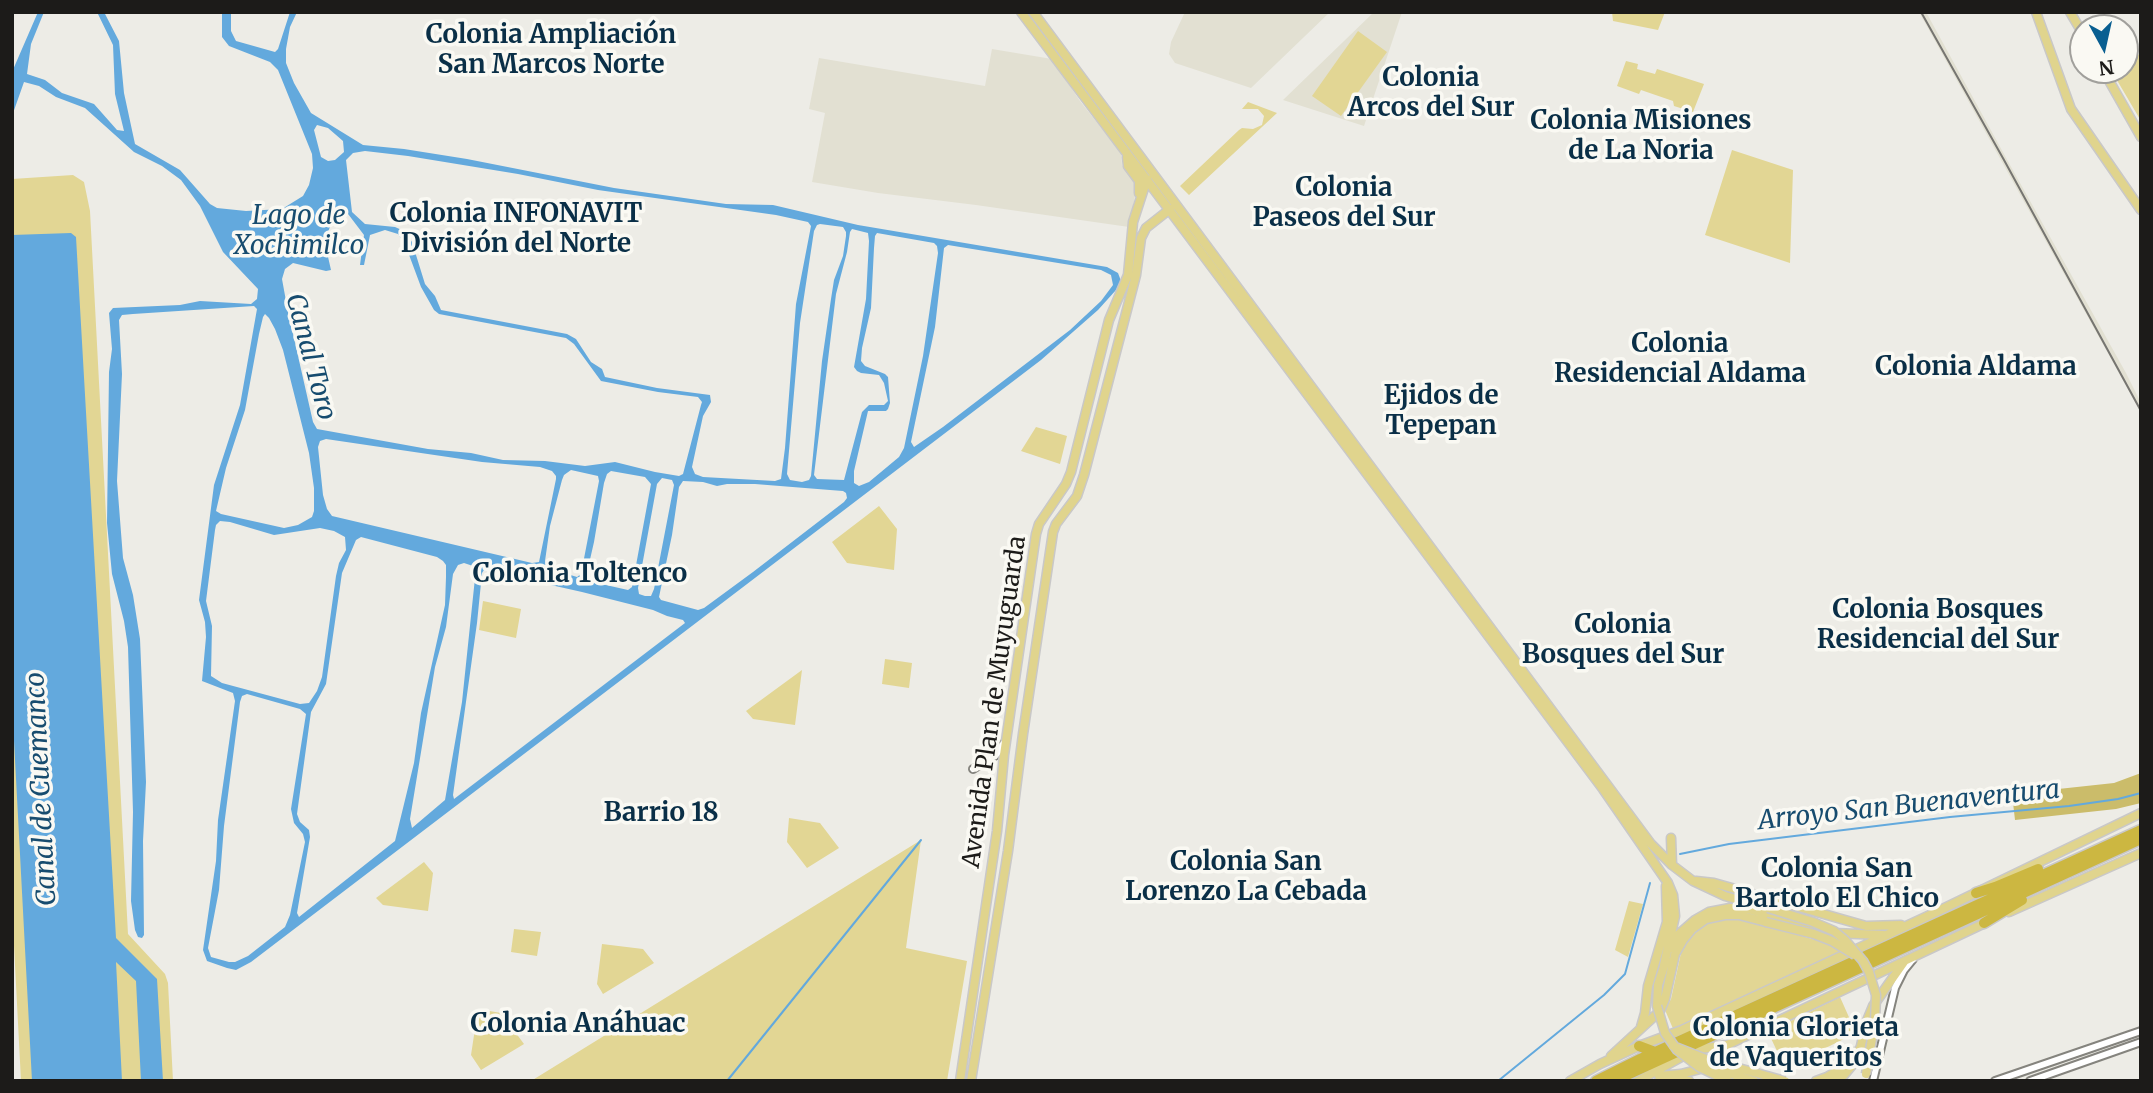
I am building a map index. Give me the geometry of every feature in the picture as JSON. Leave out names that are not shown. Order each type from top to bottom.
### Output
[{"type":"highway","points":[[1596,1081],[1656,1051],[2141,830]]},
{"type":"highway","points":[[1614,1081],[1674,1049],[2141,839]]},
{"type":"highway","points":[[1976,892],[2098,849]]},
{"type":"highway","points":[[1984,923],[2064,879],[2082,866]]},
{"type":"highway","points":[[1656,1051],[1664,1038]]},
{"type":"highway","points":[[1639,1046],[1656,1051]]},
{"type":"highway","points":[[1674,1049],[1686,1053]]},
{"type":"highway","points":[[1661,1073],[1674,1049]]},
{"type":"main road","points":[[1021,12],[1146,179],[1173,207],[1651,844],[1672,865],[1710,890],[1814,922],[1834,932],[1854,948],[1869,972],[1876,995],[1867,1079]]},
{"type":"main road","points":[[1033,12],[1148,166],[1173,207],[1603,789],[1665,880],[1673,895],[1675,916],[1658,992],[1658,1011],[1662,1027],[1674,1049],[1699,1067],[1728,1081]]},
{"type":"main road","points":[[2036,12],[2071,109],[2141,210]]},
{"type":"main road","points":[[2111,84],[2141,137]]},
{"type":"main road","points":[[1088,102],[1097,97]]},
{"type":"main road","points":[[1127,154],[1128,166],[1140,184],[1139,199]]},
{"type":"main road","name":"Avenida Plan de Muyuguarda","points":[[960,1081],[997,831],[1008,725],[1035,534],[1071,472],[1109,320],[1128,275],[1129,245],[1146,179]]},
{"type":"main road","name":"Avenida Plan de Muyuguarda","points":[[971,1081],[1008,850],[1053,532],[1077,496],[1084,475],[1136,275],[1141,238],[1146,228],[1173,207]]},
{"type":"main road","points":[[1570,1081],[1600,1064],[1664,1038],[2141,813]]},
{"type":"main road","points":[[1671,838],[1672,865]]},
{"type":"main road","points":[[1661,1073],[1686,1053],[1727,1045],[1984,923],[2141,853]]},
{"type":"main road","points":[[1639,1030],[1644,1017],[1648,986],[1665,928],[1668,903],[1665,880]]},
{"type":"main road","points":[[1693,881],[1714,883],[1866,926],[1905,926]]},
{"type":"main road","points":[[1663,968],[1676,939],[1695,919],[1719,904],[1737,900]]},
{"type":"main road","points":[[1695,919],[1720,909],[1742,908],[1833,933],[1886,935]]},
{"type":"main road","points":[[1600,1064],[1654,1018],[1662,1007],[1675,954],[1692,929],[1706,919],[1739,915],[1766,922],[1832,941],[1863,961]]},
{"type":"main road","points":[[1835,1081],[1854,1063],[1872,1006],[1906,960]]},
{"type":"main road","points":[[1816,1081],[1833,1074],[1847,1063],[1864,1034]]},
{"type":"main road","points":[[1686,1053],[1716,1069],[1754,1081]]},
{"type":"main road","points":[[1686,1053],[1785,1081]]},
{"type":"main road","points":[[1638,1081],[1647,1075],[1675,1075],[1716,1068],[1766,1081]]},
{"type":"main road","points":[[1661,1073],[1689,1081]]},
{"type":"street","points":[[1146,179],[1148,166]]},
{"type":"street","points":[[973,769],[1000,751],[1008,725]]},
{"type":"street","points":[[1867,1079],[1895,988],[1916,955]]},
{"type":"street","points":[[1994,1081],[2141,1031]]},
{"type":"street","points":[[2030,1081],[2141,1042]]},
{"type":"shaded area","points":[[1185,12],[1330,12],[1251,88],[1175,63],[1169,54],[1171,42]]},
{"type":"shaded area","points":[[1374,12],[1402,12],[1364,126],[1283,100]]},
{"type":"shaded area","points":[[1612,12],[1665,12],[1658,30],[1613,21]]},
{"type":"shaded area","points":[[1919,12],[1926,12],[2126,373],[2141,403],[2141,413]]},
{"type":"shaded area","points":[[1358,31],[1387,52],[1341,116],[1312,96]]},
{"type":"shaded area","points":[[992,49],[1052,59],[1080,101],[1121,153],[1122,165],[1137,186],[1129,227],[812,182],[825,113],[809,109],[819,58],[985,86]]},
{"type":"shaded area","points":[[2139,55],[2141,55],[2141,121],[2119,84],[2139,84]]},
{"type":"shaded area","points":[[1626,61],[1638,64],[1637,69],[1655,74],[1657,69],[1704,84],[1693,112],[1674,106],[1673,101],[1641,90],[1639,94],[1617,86]]},
{"type":"shaded area","points":[[1248,102],[1277,113],[1189,195],[1180,186],[1239,130],[1262,125],[1264,116],[1258,109],[1242,109]]},
{"type":"shaded area","points":[[1732,150],[1793,170],[1790,263],[1705,235]]},
{"type":"shaded area","points":[[73,175],[84,182],[90,211],[128,934],[165,974],[168,983],[173,1081],[21,1081],[12,907],[12,179]]},
{"type":"shaded area","points":[[1036,427],[1067,436],[1060,464],[1021,451]]},
{"type":"shaded area","points":[[879,506],[897,529],[894,570],[847,563],[832,542]]},
{"type":"shaded area","points":[[483,601],[521,609],[516,638],[479,630]]},
{"type":"shaded area","points":[[885,659],[912,663],[909,688],[882,684]]},
{"type":"shaded area","points":[[802,670],[795,725],[753,719],[746,711]]},
{"type":"shaded area","points":[[2141,773],[2141,803],[2116,809],[2015,820],[2012,794],[2114,783]]},
{"type":"shaded area","points":[[789,818],[820,823],[839,848],[807,868],[787,842]]},
{"type":"shaded area","points":[[921,840],[906,948],[967,961],[947,1081],[531,1081]]},
{"type":"shaded area","points":[[424,862],[433,873],[428,911],[383,905],[376,898]]},
{"type":"shaded area","points":[[1629,901],[1643,904],[1628,957],[1615,950]]},
{"type":"shaded area","points":[[1738,918],[1823,942],[1842,952],[1674,1031],[1665,1010],[1671,999],[1682,948],[1704,924]]},
{"type":"shaded area","points":[[514,929],[541,932],[537,956],[511,952]]},
{"type":"shaded area","points":[[602,944],[643,949],[654,963],[603,994],[597,984]]},
{"type":"shaded area","points":[[1840,997],[1856,1033],[1785,1068],[1768,1032]]},
{"type":"shaded area","points":[[478,1009],[501,1013],[524,1044],[481,1070],[471,1055]]},
{"type":"water","name":"Lago de Xochimilco","points":[[38,12],[44,12],[31,44],[27,74],[45,80],[62,93],[94,104],[117,130],[124,131],[115,94],[113,45],[97,12],[104,12],[119,41],[124,93],[135,144],[180,170],[210,204],[217,208],[246,211],[282,209],[303,196],[309,185],[313,168],[312,154],[278,70],[270,62],[229,46],[222,37],[222,12],[231,12],[231,31],[236,41],[275,52],[290,12],[297,12],[290,27],[286,49],[286,63],[294,83],[311,113],[363,145],[467,159],[614,188],[726,204],[773,205],[858,225],[1107,267],[1118,273],[1121,281],[1098,310],[1041,360],[251,962],[236,970],[207,961],[203,950],[235,701],[233,693],[202,681],[206,637],[199,600],[214,485],[240,405],[257,309],[254,306],[133,314],[122,315],[119,320],[122,374],[117,481],[123,558],[133,595],[140,639],[146,782],[142,938],[138,937],[135,930],[131,901],[133,812],[128,647],[112,574],[107,523],[109,372],[112,349],[109,313],[113,308],[180,305],[200,301],[251,304],[257,299],[258,289],[223,252],[200,206],[181,180],[162,166],[134,152],[85,108],[56,97],[39,86],[24,82],[12,116],[12,72]],"holes":[[[317,125],[328,128],[343,141],[344,152],[335,160],[328,161],[321,157],[314,130]],[[365,151],[808,222],[811,226],[796,304],[781,479],[775,481],[703,477],[695,474],[692,467],[703,416],[711,402],[710,395],[605,377],[602,369],[591,362],[576,339],[567,334],[441,310],[435,296],[425,284],[412,242],[404,231],[395,227],[365,224],[352,212],[346,160],[353,153]],[[342,206],[364,235],[360,265],[364,265],[370,235],[385,230],[398,234],[405,244],[421,287],[439,314],[566,338],[574,344],[601,381],[698,397],[702,402],[683,474],[679,476],[655,472],[615,462],[585,466],[503,460],[317,429],[313,422],[282,279],[285,269],[293,263],[331,270],[326,237],[337,209]],[[820,224],[843,227],[846,236],[831,299],[811,476],[809,480],[802,482],[790,480],[787,474],[800,323],[814,231]],[[852,229],[868,233],[866,299],[854,367],[861,373],[879,375],[884,383],[888,401],[884,405],[869,405],[862,412],[844,480],[817,479],[814,475],[836,294],[850,232]],[[877,233],[934,243],[937,246],[923,356],[904,448],[899,457],[869,482],[859,486],[854,483],[854,471],[868,411],[886,411],[890,403],[888,377],[865,366],[861,361],[871,308]],[[948,245],[1101,270],[1111,275],[1113,285],[1101,301],[1070,330],[943,427],[914,447],[911,442],[935,327],[944,248]],[[265,314],[275,329],[283,350],[309,453],[314,511],[312,517],[298,525],[284,528],[216,511],[226,468],[245,410]],[[326,439],[482,462],[540,467],[552,471],[556,476],[539,562],[532,563],[332,516],[323,495],[318,447],[320,441]],[[571,470],[598,476],[581,574],[577,577],[548,568],[545,561],[550,526],[564,475]],[[611,471],[645,477],[651,484],[632,587],[628,590],[588,581],[586,577],[607,474]],[[662,478],[672,480],[674,485],[654,589],[651,596],[639,594],[638,588],[657,484]],[[683,481],[717,486],[755,484],[846,493],[844,502],[704,608],[698,610],[661,600],[659,597],[679,487]],[[220,521],[274,535],[320,528],[345,537],[346,550],[336,576],[322,677],[309,703],[300,704],[222,683],[211,676],[212,626],[206,601],[215,530]],[[361,537],[437,557],[443,561],[446,565],[445,605],[421,713],[414,763],[395,841],[299,917],[297,913],[310,837],[309,830],[300,822],[297,814],[311,712],[326,684],[342,573],[356,540]],[[464,563],[473,566],[475,578],[462,702],[445,800],[412,828],[410,819],[435,667],[446,627],[453,574],[458,565]],[[484,570],[582,592],[683,620],[685,623],[454,799]],[[247,694],[300,709],[306,714],[291,809],[294,823],[303,834],[305,842],[290,915],[285,927],[248,956],[235,962],[211,957],[208,948],[219,890],[224,826],[242,696]]]},
{"type":"water","name":"Canal de Cuemanco","points":[[71,233],[76,237],[116,938],[157,979],[163,1081],[141,1081],[136,981],[116,962],[122,1081],[32,1081],[12,703],[12,235]]},
{"type":"waterway","name":"Arroyo San Buenaventura","points":[[1680,854],[1729,844],[1950,817],[2069,806],[2141,793]]},
{"type":"waterway","points":[[727,1081],[921,840]]},
{"type":"waterway","name":"Arroyo San Buenaventura","points":[[1498,1081],[1604,995],[1625,974],[1650,883]]},
{"type":"tram line","points":[[1921,12],[2141,411]]},
{"type":"district","name":"Colonia Ampliación San Marcos Norte","points":[[551,51]]},
{"type":"district","name":"Colonia Arcos del Sur","points":[[1431,94]]},
{"type":"district","name":"Colonia Misiones de La Noria","points":[[1641,137]]},
{"type":"district","name":"Colonia Paseos del Sur","points":[[1344,204]]},
{"type":"district","name":"Colonia INFONAVIT División del Norte","points":[[516,230]]},
{"type":"district","name":"Colonia Residencial Aldama","points":[[1680,360]]},
{"type":"district","name":"Colonia Aldama","points":[[1976,368]]},
{"type":"district","name":"Ejidos de Tepepan","points":[[1441,412]]},
{"type":"district","name":"Colonia Toltenco","points":[[580,575]]},
{"type":"district","name":"Colonia Bosques Residencial del Sur","points":[[1938,626]]},
{"type":"district","name":"Colonia Bosques del Sur","points":[[1623,641]]},
{"type":"district","name":"Barrio 18","points":[[661,814]]},
{"type":"district","name":"Colonia San Lorenzo La Cebada","points":[[1246,878]]},
{"type":"district","name":"Colonia San Bartolo El Chico","points":[[1837,885]]},
{"type":"district","name":"Colonia Anáhuac","points":[[578,1025]]},
{"type":"district","name":"Colonia Glorieta de Vaqueritos","points":[[1796,1044]]},
{"type":"water label","name":"Canal Toro","points":[[310,357]]}]
